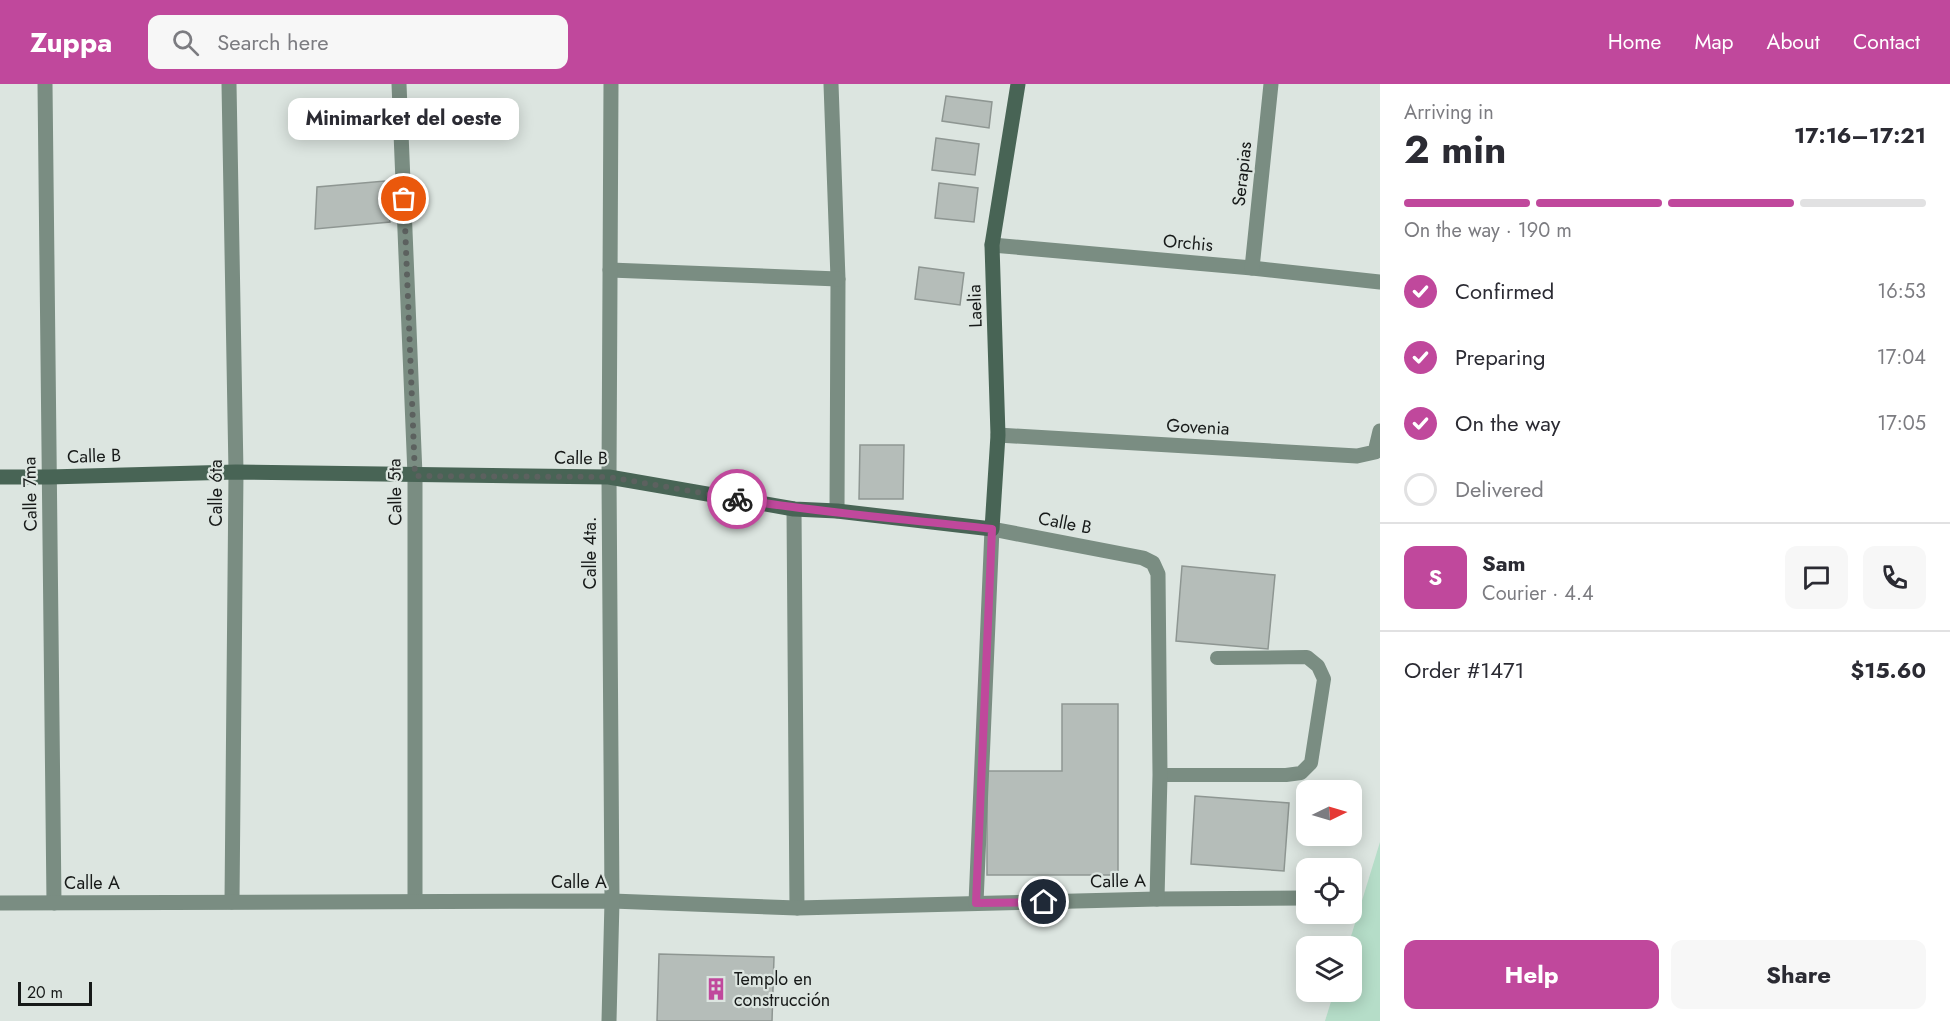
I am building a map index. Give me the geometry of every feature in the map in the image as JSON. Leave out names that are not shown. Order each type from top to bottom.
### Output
[{"type":"street","name":"Calle 7ma","points":[[45,84],[54,903]]},
{"type":"street","name":"Calle 6ta","points":[[229,84],[236,472],[232,902]]},
{"type":"street","name":"Calle 5ta","points":[[399,84],[415,476],[415,901]]},
{"type":"street","name":"Calle 4ta.","points":[[609,1021],[612,901],[609,477],[611,84]]},
{"type":"street","points":[[831,84],[838,279],[837,511]]},
{"type":"street","name":"Laelia","points":[[992,529],[998,435],[992,245],[1018,84]]},
{"type":"street","name":"Serapias","points":[[1252,268],[1271,84]]},
{"type":"street","name":"Orchis","points":[[992,245],[1380,282]]},
{"type":"street","points":[[610,270],[838,279]]},
{"type":"street","name":"Govenia","points":[[998,435],[1358,456],[1375,452],[1380,431]]},
{"type":"street","name":"Calle B","points":[[0,477],[236,472],[609,477],[794,509],[837,511],[992,529],[1143,558],[1153,563],[1158,574],[1160,775]]},
{"type":"street","points":[[794,509],[797,908]]},
{"type":"street","points":[[976,903],[992,529]]},
{"type":"street","points":[[1157,899],[1160,775]]},
{"type":"street","name":"Calle A","points":[[0,903],[612,901],[797,908],[1157,899],[1296,898]]},
{"type":"lane","points":[[1160,775],[1286,776],[1301,773],[1311,763],[1324,679],[1318,666],[1307,657],[1217,658]]},
{"type":"green space","points":[[1380,842],[1380,1021],[1325,1021],[1331,1002],[1362,1002],[1362,936],[1351,936],[1355,924],[1362,924],[1362,900]]},
{"type":"building","points":[[946,96],[992,102],[989,128],[942,121]]},
{"type":"building","points":[[936,138],[979,144],[975,175],[932,170]]},
{"type":"building","points":[[385,181],[390,222],[315,229],[317,187]]},
{"type":"building","points":[[939,183],[978,188],[974,222],[935,218]]},
{"type":"building","points":[[919,267],[964,273],[960,305],[915,299]]},
{"type":"building","points":[[860,445],[904,445],[903,499],[859,499]]},
{"type":"building","points":[[1182,566],[1275,575],[1268,649],[1176,641]]},
{"type":"building","points":[[1062,704],[1118,704],[1118,875],[987,875],[987,771],[1062,771]]},
{"type":"building","points":[[1195,796],[1289,803],[1284,871],[1191,864]]},
{"type":"building","name":"Templo en construcción","points":[[659,954],[774,957],[772,1021],[657,1021]]},
{"type":"way so far","points":[[404,199],[415,476],[609,477],[737,499]]},
{"type":"place","name":"Minimarket del oeste","points":[[404,199]]},
{"type":"place","name":"Templo en construcción","points":[[716,989]]},
{"type":"route","points":[[737,499],[794,509],[837,511],[992,529],[976,903],[1044,902]]}]
